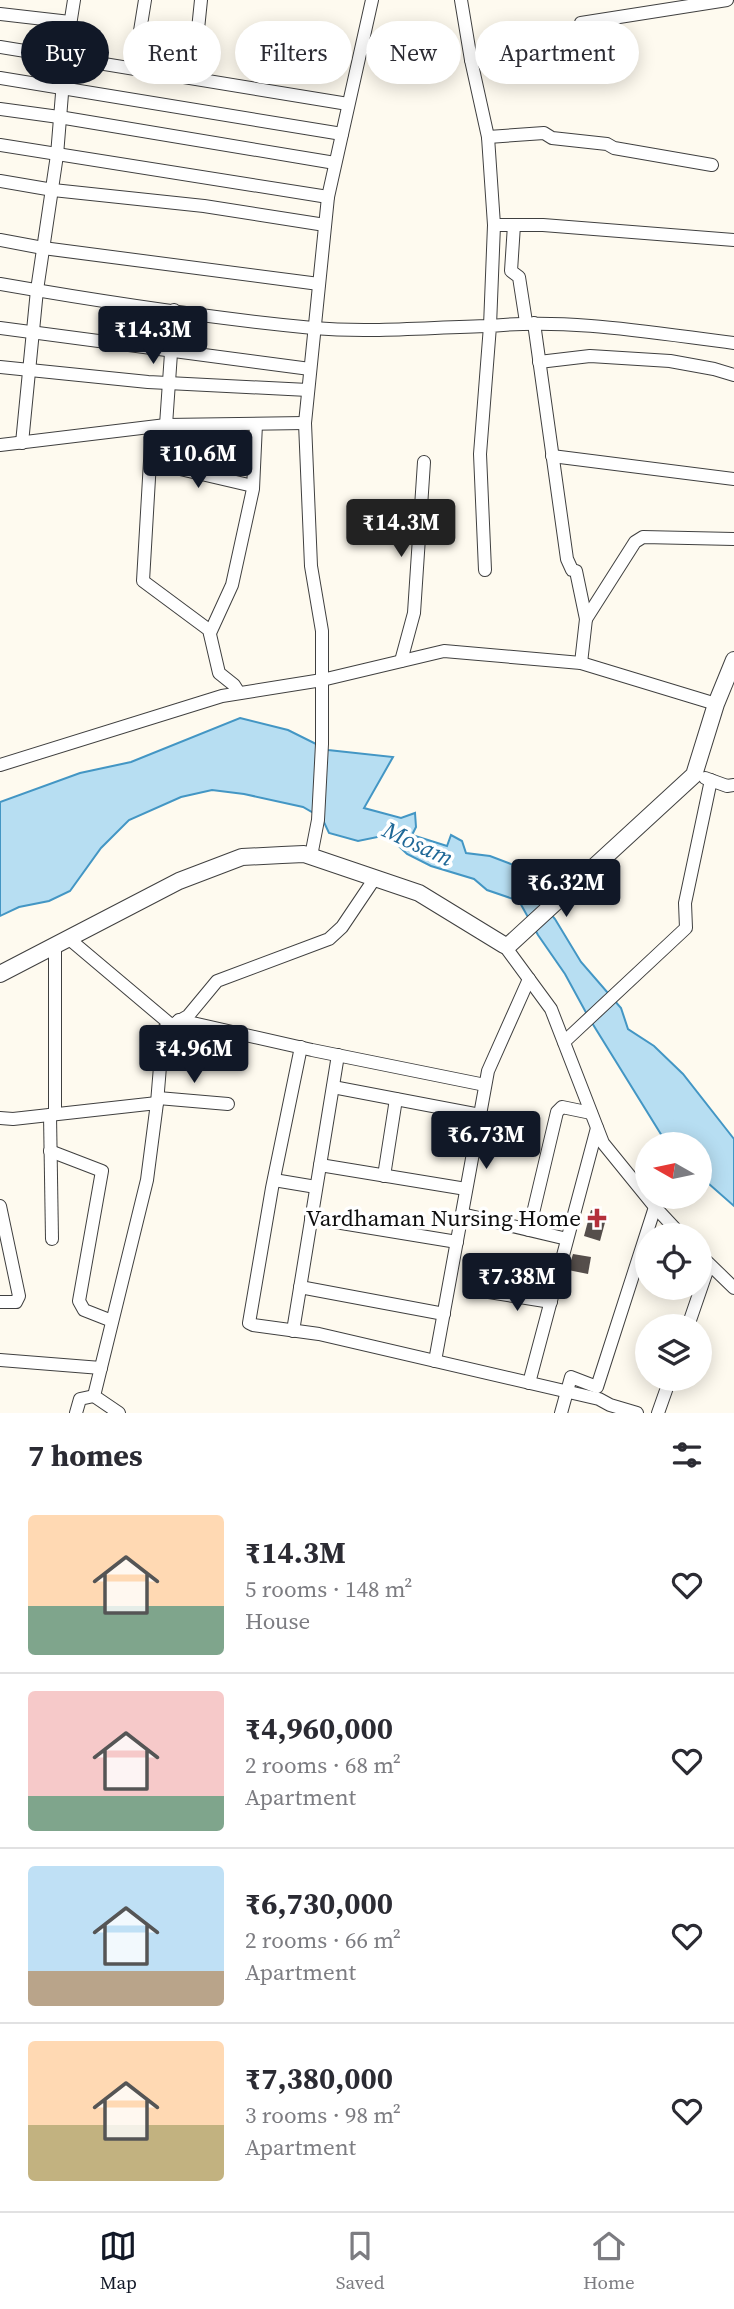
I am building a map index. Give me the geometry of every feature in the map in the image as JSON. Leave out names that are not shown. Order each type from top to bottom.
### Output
[{"type":"street","points":[[70,21],[74,0]]},
{"type":"street","points":[[142,21],[145,0]]},
{"type":"street","points":[[199,21],[201,0]]},
{"type":"street","points":[[312,856],[318,820],[322,744],[322,631],[311,566],[305,423],[328,197],[372,0]]},
{"type":"street","points":[[461,0],[488,137],[494,225],[490,326],[480,454],[485,570]]},
{"type":"street","points":[[471,60],[579,33],[581,23],[727,0]]},
{"type":"street","points":[[0,14],[61,21]]},
{"type":"street","points":[[0,47],[21,50]]},
{"type":"street","points":[[0,78],[342,134]]},
{"type":"street","points":[[221,83],[348,104]]},
{"type":"street","points":[[22,443],[37,290],[57,155],[63,84]]},
{"type":"street","points":[[0,109],[335,163]]},
{"type":"street","points":[[488,137],[544,133],[552,138],[607,144],[614,148],[712,165]]},
{"type":"street","points":[[0,145],[328,197]]},
{"type":"street","points":[[0,181],[53,190],[204,206],[325,225]]},
{"type":"street","points":[[494,225],[543,225],[734,240]]},
{"type":"street","points":[[514,225],[511,271],[519,276],[539,362],[567,559],[572,570],[576,571],[586,619],[581,663]]},
{"type":"street","points":[[0,240],[319,284]]},
{"type":"street","points":[[0,284],[315,328],[372,330],[530,323],[612,328],[734,343]]},
{"type":"street","points":[[166,425],[174,310]]},
{"type":"street","points":[[0,328],[310,369]]},
{"type":"street","points":[[539,362],[590,356],[656,360],[714,369],[734,375]]},
{"type":"street","points":[[0,367],[168,383],[308,390]]},
{"type":"street","points":[[0,445],[166,425],[305,423]]},
{"type":"street","points":[[209,633],[230,590],[253,486],[256,424]]},
{"type":"street","points":[[152,427],[143,581],[209,630],[219,673],[234,685],[239,693]]},
{"type":"street","points":[[552,456],[734,479]]},
{"type":"street","points":[[401,661],[414,613],[424,461]]},
{"type":"street","points":[[150,462],[253,486]]},
{"type":"street","points":[[586,619],[635,542],[643,537],[734,539]]},
{"type":"street","points":[[0,765],[222,696],[322,680],[444,651],[581,663],[716,704]]},
{"type":"street","points":[[506,945],[599,864],[694,775],[716,704],[734,660]]},
{"type":"street","points":[[694,775],[727,786],[734,785]]},
{"type":"street","points":[[564,1042],[684,930],[687,924],[685,903],[711,780]]},
{"type":"street","points":[[0,974],[179,881],[242,858],[304,854],[312,856],[419,893],[506,945],[551,1009],[603,1143],[635,1183]]},
{"type":"street","points":[[94,1396],[147,1180],[158,1100],[163,1030],[187,1016],[217,981],[329,939],[342,927],[375,878]]},
{"type":"street","points":[[62,941],[175,1022],[485,1085]]},
{"type":"street","points":[[52,1239],[50,1151],[62,941]]},
{"type":"street","points":[[435,1361],[485,1085],[492,1059],[529,979]]},
{"type":"street","points":[[301,1047],[248,1320],[253,1325],[319,1334],[599,1399],[637,1413]]},
{"type":"street","points":[[293,1331],[338,1055]]},
{"type":"street","points":[[333,1087],[480,1115]]},
{"type":"street","points":[[384,1176],[396,1099]]},
{"type":"street","points":[[0,1118],[52,1115],[158,1100],[228,1104]]},
{"type":"street","points":[[529,1230],[557,1112],[562,1107],[567,1107],[592,1113]]},
{"type":"street","points":[[529,1383],[597,1128]]},
{"type":"street","points":[[50,1151],[102,1171],[103,1178],[79,1301],[84,1310],[113,1321]]},
{"type":"street","points":[[320,1166],[466,1189]]},
{"type":"street","points":[[274,1180],[316,1187]]},
{"type":"street","points":[[0,1206],[19,1296],[16,1302],[0,1302]]},
{"type":"street","points":[[561,1413],[572,1377],[597,1387],[655,1209]]},
{"type":"street","points":[[656,1209],[669,1223]]},
{"type":"street","points":[[462,1214],[567,1239]]},
{"type":"street","points":[[311,1218],[457,1242]]},
{"type":"street","points":[[712,1267],[734,1288]]},
{"type":"street","points":[[300,1287],[444,1314]]},
{"type":"street","points":[[489,1292],[551,1302]]},
{"type":"street","points":[[0,1360],[101,1368]]},
{"type":"street","points":[[658,1413],[666,1391]]},
{"type":"street","points":[[76,1413],[80,1399],[94,1396],[119,1413]]},
{"type":"water","name":"Mosam","points":[[240,718],[288,730],[328,750],[393,757],[364,808],[401,818],[415,813],[416,827],[412,835],[447,846],[451,835],[462,841],[466,853],[490,856],[516,866],[530,889],[555,919],[581,962],[621,1008],[628,1029],[654,1046],[683,1074],[734,1139],[734,1206],[712,1187],[712,1132],[660,1132],[519,901],[487,890],[474,879],[431,866],[407,854],[387,835],[358,841],[329,833],[322,818],[303,807],[212,790],[181,797],[129,820],[101,848],[70,891],[49,901],[19,907],[0,916],[0,802],[80,773],[131,762]]},
{"type":"building","points":[[591,1210],[607,1215],[600,1241],[584,1236]]},
{"type":"building","points":[[573,1254],[591,1257],[588,1274],[568,1270]]},
{"type":"place","name":"Vardhaman Nursing Home","points":[[597,1218]]}]
